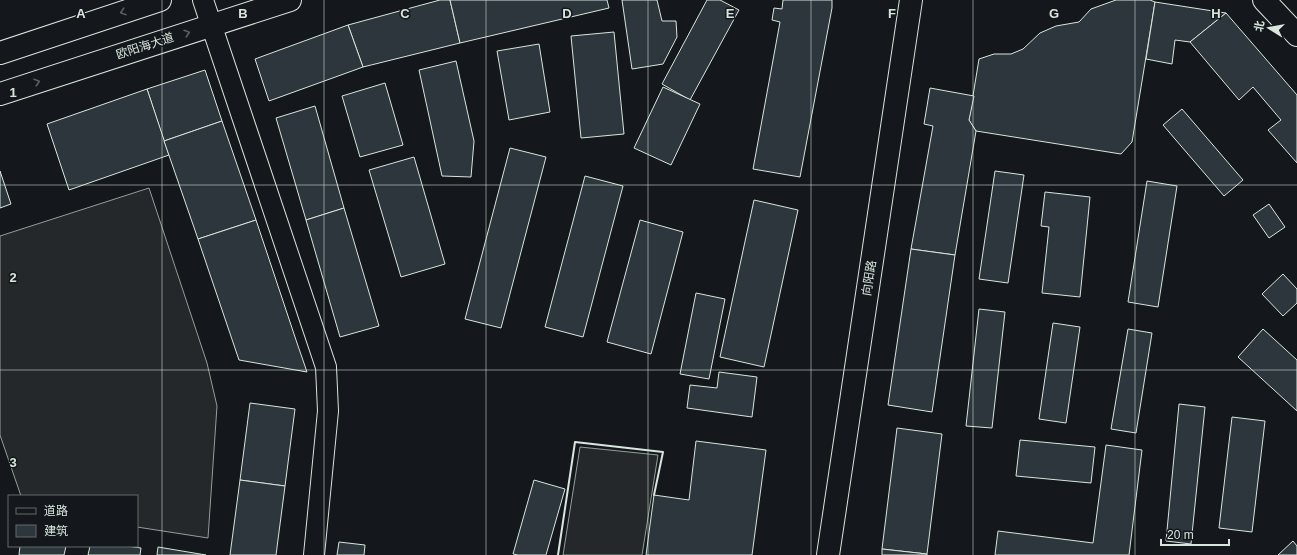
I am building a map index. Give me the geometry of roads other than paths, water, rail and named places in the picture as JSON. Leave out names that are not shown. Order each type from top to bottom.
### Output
[{"type":"main road","points":[[0,53],[160,0]]},
{"type":"main road","name":"欧阳海大道","points":[[0,94],[290,0]]},
{"type":"main road","name":"向阳路","points":[[828,555],[911,0]]},
{"type":"main road","points":[[1264,0],[1297,35]]},
{"type":"street","points":[[203,0],[326,367],[328,410],[314,555]]}]
